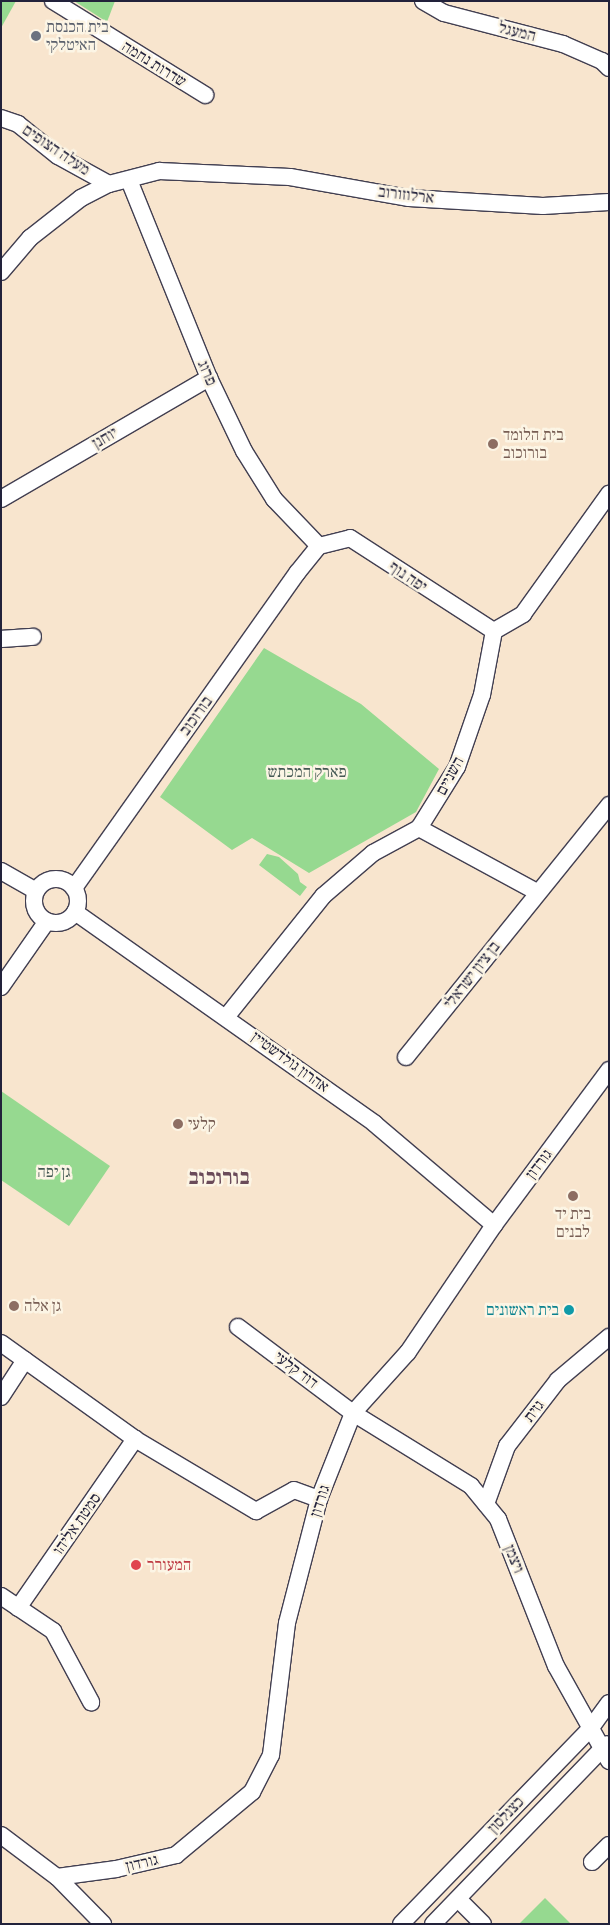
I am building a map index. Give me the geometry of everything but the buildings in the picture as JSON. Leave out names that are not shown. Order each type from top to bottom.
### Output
[{"type":"street","name":"שדרות נחמה","points":[[53,1],[205,95]]},
{"type":"street","name":"המעגל","points":[[423,1],[444,14],[564,44],[602,61],[609,68]]},
{"type":"street","name":"מעלה הצופים","points":[[1,118],[18,124],[58,156],[109,184]]},
{"type":"street","name":"ארלוזורוב","points":[[1,272],[53,218],[81,198],[109,184],[159,171],[290,177],[409,198],[543,206],[609,202]]},
{"type":"street","name":"פרוג","points":[[129,180],[209,378],[244,451],[274,499],[319,546]]},
{"type":"street","name":"יוחנן","points":[[1,499],[209,378]]},
{"type":"street","points":[[494,631],[522,614],[609,494]]},
{"type":"street","name":"יפה נוף","points":[[319,546],[350,538],[494,631]]},
{"type":"street","name":"בורוכוב","points":[[74,888],[296,573],[319,546]]},
{"type":"street","name":"השניים","points":[[227,1016],[323,896],[373,853],[419,828],[457,767],[482,695],[494,631]]},
{"type":"street","points":[[1,638],[33,637]]},
{"type":"street","name":"בן ציון ישראלי","points":[[406,1057],[537,892],[609,806]]},
{"type":"street","points":[[419,828],[537,892]]},
{"type":"street","points":[[1,872],[36,891]]},
{"type":"street","points":[[54,879],[62,879],[74,888],[78,900],[75,912],[59,923],[46,921],[35,908],[36,891],[40,885],[54,879]]},
{"type":"street","name":"אהרון גולדשטיין","points":[[75,912],[227,1016],[375,1124],[494,1225]]},
{"type":"street","points":[[1,987],[46,921]]},
{"type":"street","name":"גורדון","points":[[57,1877],[116,1869],[176,1855],[252,1792],[271,1755],[287,1624],[319,1499],[353,1413],[408,1352],[494,1225],[609,1070]]},
{"type":"street","name":"דוד קלעי","points":[[238,1327],[353,1413]]},
{"type":"street","name":"גזית","points":[[486,1504],[507,1446],[558,1380],[609,1337]]},
{"type":"street","points":[[1,1343],[136,1439],[256,1512],[294,1490],[319,1499]]},
{"type":"street","points":[[1,1397],[25,1360]]},
{"type":"street","name":"ויצמן","points":[[353,1413],[472,1486],[498,1519],[556,1666],[590,1729],[607,1751]]},
{"type":"street","name":"סמטת אליהו","points":[[18,1608],[136,1439]]},
{"type":"street","points":[[1,1596],[53,1631],[91,1702]]},
{"type":"street","name":"כצנלסון","points":[[400,1924],[590,1729],[609,1703]]},
{"type":"street","name":"כצנלסון","points":[[433,1924],[607,1751]]},
{"type":"street","points":[[1,1835],[57,1877],[103,1924]]},
{"type":"street","points":[[592,1862],[609,1845]]},
{"type":"street","points":[[458,1899],[483,1924]]},
{"type":"green space","points":[[1,1],[16,1],[1,28]]},
{"type":"green space","points":[[74,1],[115,1],[107,22]]},
{"type":"green space","name":"פארק המכתש","points":[[264,648],[361,704],[439,769],[416,812],[309,873],[252,838],[232,850],[160,797]]},
{"type":"green space","points":[[267,854],[279,857],[298,874],[300,882],[307,887],[300,896],[259,865]]},
{"type":"green space","name":"גן יפה","points":[[1,1091],[110,1166],[69,1226],[1,1180]]},
{"type":"green space","points":[[545,1898],[571,1924],[519,1924]]},
{"type":"place","name":"בית הכנסת האיטלקי","points":[[36,36]]},
{"type":"place","name":"בית הלומד בורוכוב","points":[[493,444]]},
{"type":"place","name":"קלעי","points":[[178,1124]]},
{"type":"place","name":"בית יד לבנים","points":[[573,1196]]},
{"type":"place","name":"גן אלה","points":[[14,1306]]},
{"type":"place","name":"בית ראשונים","points":[[569,1310]]},
{"type":"place","name":"המעורר","points":[[136,1565]]},
{"type":"district","name":"בורוכוב","points":[[219,1178]]}]
